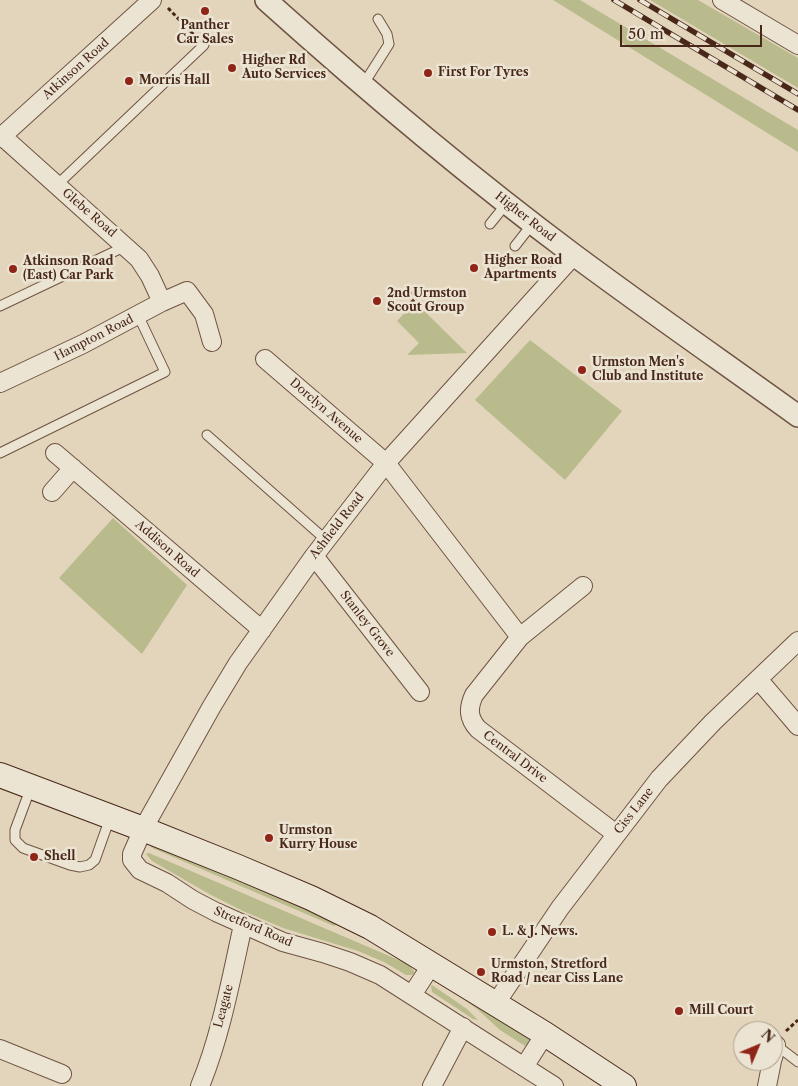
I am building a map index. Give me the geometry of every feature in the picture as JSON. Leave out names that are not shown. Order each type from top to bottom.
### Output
[{"type":"main road","points":[[0,775],[143,829],[311,898],[370,927],[496,1003],[624,1086]]},
{"type":"street","name":"Higher Road","points":[[266,0],[363,86],[507,203],[574,255],[798,416]]},
{"type":"street","points":[[722,0],[798,45]]},
{"type":"street","name":"Atkinson Road","points":[[1,137],[159,3]]},
{"type":"street","name":"Glebe Road","points":[[1,137],[126,246],[145,268],[162,302]]},
{"type":"street","name":"Ashfield Road","points":[[143,829],[212,706],[262,630],[326,540],[386,463],[574,255]]},
{"type":"street","name":"Hampton Road","points":[[0,383],[83,344],[162,302],[187,291],[204,314],[212,342]]},
{"type":"street","name":"Dorclyn Avenue","points":[[265,358],[386,463]]},
{"type":"street","name":"Addison Road","points":[[56,453],[262,630]]},
{"type":"street","points":[[386,463],[520,637]]},
{"type":"street","points":[[52,492],[73,468]]},
{"type":"street","name":"Stanley Grove","points":[[314,556],[420,692]]},
{"type":"street","name":"Central Drive","points":[[583,586],[520,637],[474,695],[469,713],[472,722],[478,729],[616,834]]},
{"type":"street","name":"Ciss Lane","points":[[496,1003],[542,933],[658,779],[685,750],[798,641]]},
{"type":"street","points":[[758,679],[798,726]]},
{"type":"street","name":"Stretford Road","points":[[143,829],[132,854],[132,860],[140,870],[242,925],[283,942],[350,962],[380,975],[554,1086]]},
{"type":"street","name":"Leagate","points":[[200,1086],[209,1066],[230,983],[242,925]]},
{"type":"street","points":[[412,994],[432,964]]},
{"type":"street","points":[[432,1086],[463,1027]]},
{"type":"street","points":[[524,1067],[545,1034]]},
{"type":"street","points":[[0,1049],[62,1074]]},
{"type":"street","points":[[767,1086],[770,1071]]},
{"type":"lane","points":[[363,86],[388,44],[388,34],[378,19]]},
{"type":"lane","points":[[57,185],[204,45]]},
{"type":"lane","points":[[490,224],[507,203]]},
{"type":"lane","points":[[515,246],[533,223]]},
{"type":"lane","points":[[0,306],[126,246]]},
{"type":"lane","points":[[0,452],[165,372],[138,315]]},
{"type":"lane","points":[[206,435],[326,540]]},
{"type":"lane","points":[[31,787],[15,830],[15,840],[23,848],[70,865],[80,867],[90,865],[95,860],[110,817]]},
{"type":"lane","points":[[783,1058],[798,1062]]},
{"type":"path","points":[[159,3],[204,45]]},
{"type":"path","points":[[398,307],[402,312],[418,296],[411,292]]},
{"type":"green space","points":[[553,0],[580,0],[798,130],[798,152]]},
{"type":"green space","points":[[650,0],[698,0],[798,58],[798,88]]},
{"type":"green space","points":[[415,302],[467,353],[407,355],[419,343],[397,321]]},
{"type":"green space","points":[[530,340],[622,411],[565,480],[475,400]]},
{"type":"green space","points":[[113,518],[187,585],[142,654],[59,578]]},
{"type":"green space","points":[[152,846],[196,861],[264,889],[336,925],[334,926],[150,847]]},
{"type":"green space","points":[[149,853],[408,964],[414,973],[406,975],[384,962],[358,951],[283,928],[243,911],[152,861],[146,854]]},
{"type":"green space","points":[[438,981],[528,1037],[531,1041],[529,1045],[525,1046],[500,1030],[477,1009]]},
{"type":"green space","points":[[432,985],[467,1009],[478,1020],[473,1019],[432,992]]},
{"type":"railway","points":[[614,0],[798,110]]},
{"type":"railway","points":[[640,0],[798,94]]},
{"type":"place","name":"Panther Car Sales","points":[[205,11]]},
{"type":"place","name":"Higher Rd Auto Services","points":[[232,68]]},
{"type":"place","name":"First For Tyres","points":[[428,73]]},
{"type":"place","name":"Morris Hall","points":[[129,81]]},
{"type":"place","name":"Higher Road Apartments","points":[[474,268]]},
{"type":"place","name":"Atkinson Road (East) Car Park","points":[[13,269]]},
{"type":"place","name":"2nd Urmston Scout Group","points":[[377,301]]},
{"type":"place","name":"Urmston Men's Club and Institute","points":[[582,370]]},
{"type":"place","name":"Urmston Kurry House","points":[[269,838]]},
{"type":"place","name":"Shell","points":[[34,857]]},
{"type":"place","name":"L. & J. News.","points":[[492,932]]},
{"type":"place","name":"Urmston, Stretford Road / near Ciss Lane","points":[[481,972]]},
{"type":"place","name":"Mill Court","points":[[679,1011]]}]
